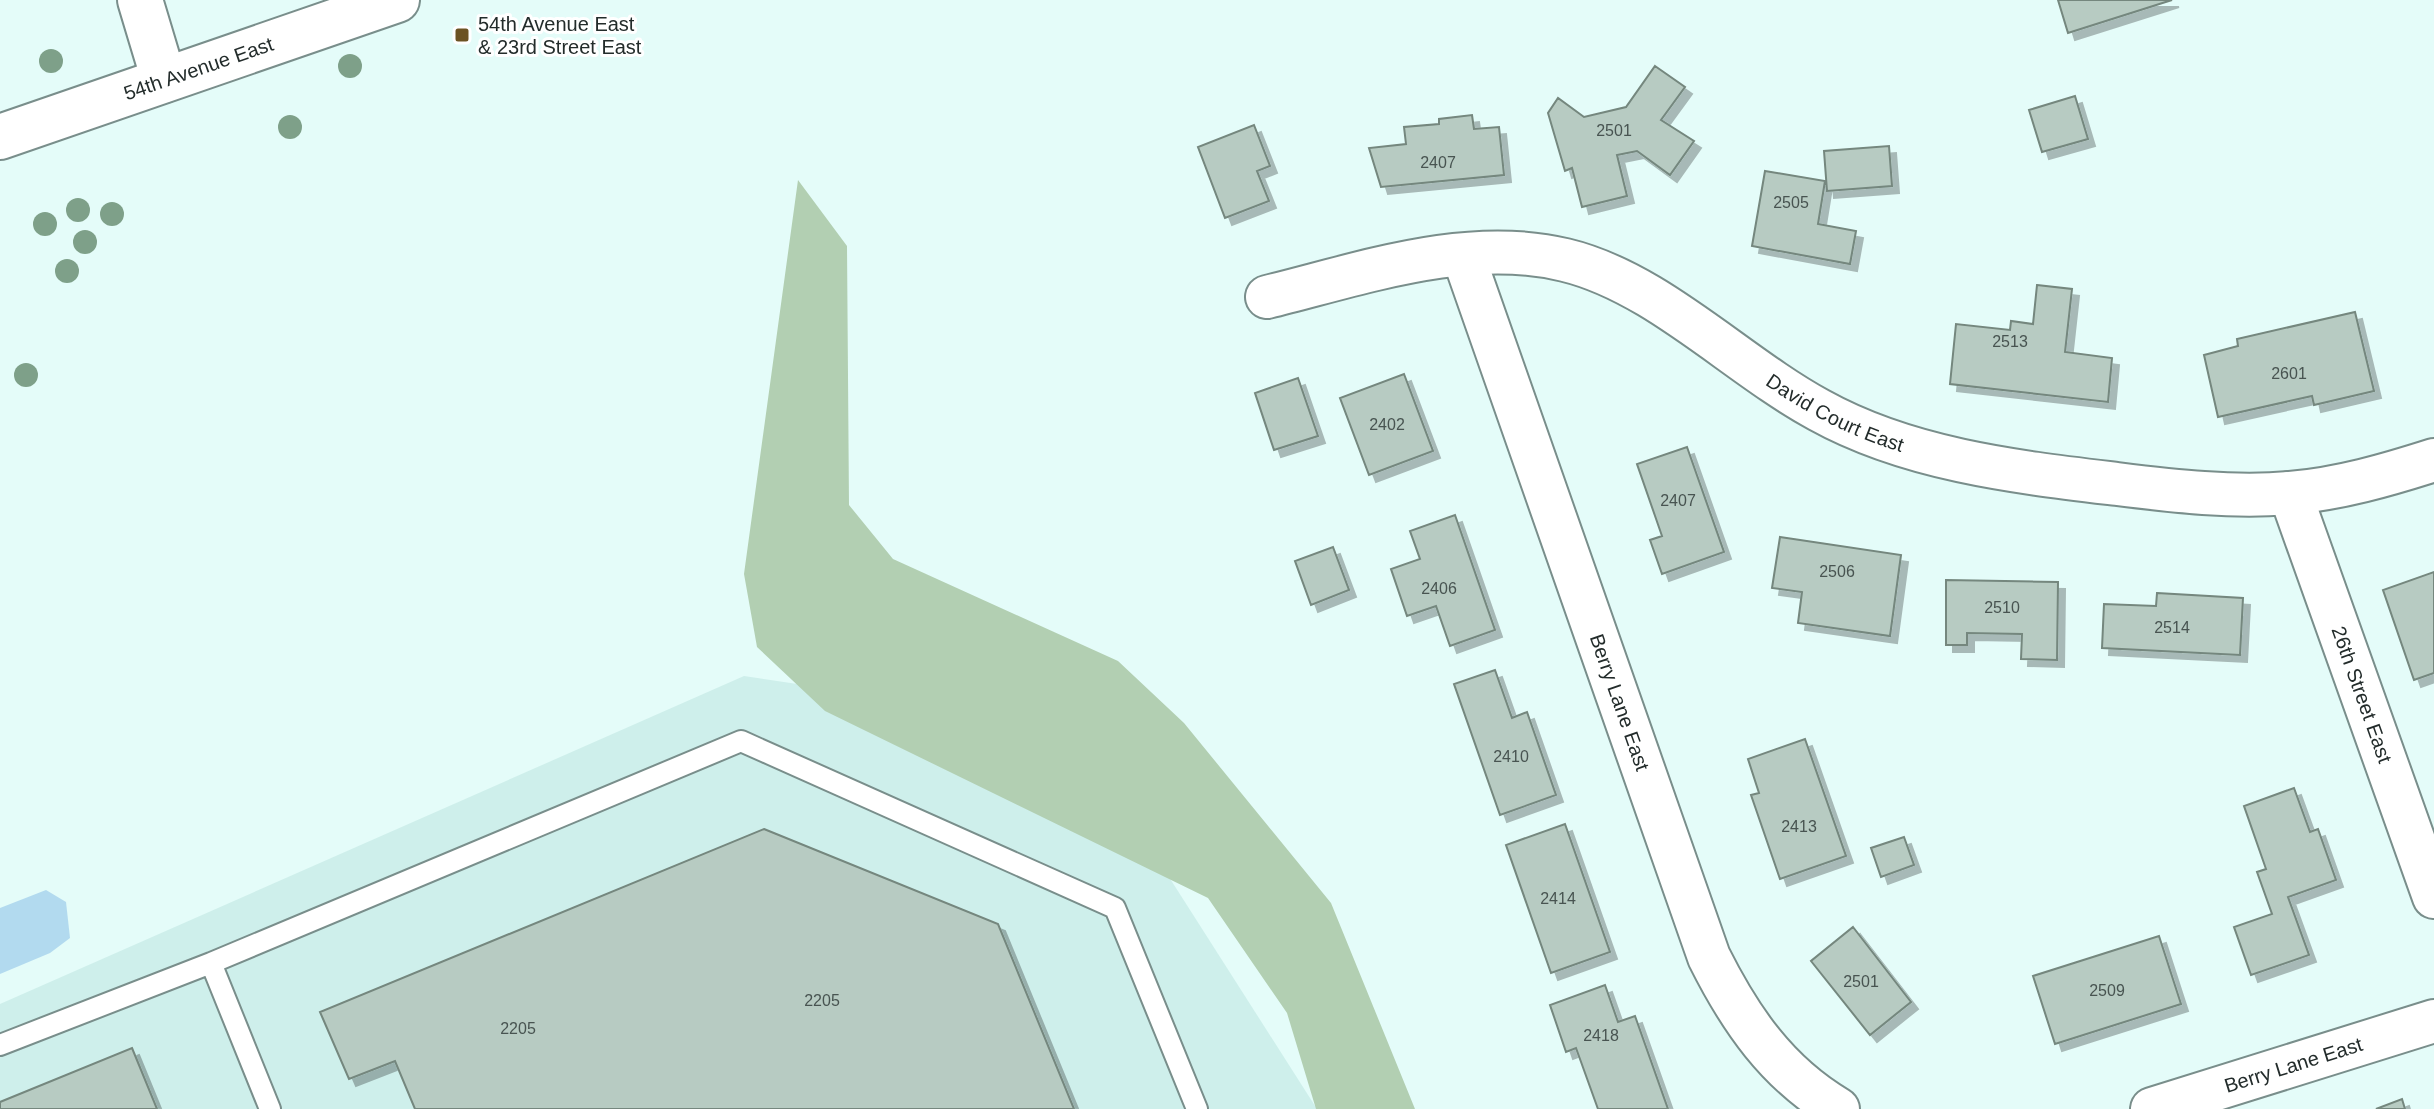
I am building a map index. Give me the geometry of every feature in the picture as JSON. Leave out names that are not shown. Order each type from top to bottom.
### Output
[{"type":"main road","points":[[140,0],[164,80]]},
{"type":"main road","name":"54th Avenue East","points":[[0,137],[164,80],[324,12],[397,0]]},
{"type":"street","name":"David Court East","points":[[1267,297],[1369,272],[1463,255],[1530,254],[1565,260],[1596,270],[1663,307],[1821,412],[1909,447],[1970,462],[2087,480],[2205,492],[2290,493],[2383,476],[2434,460]]},
{"type":"street","name":"Berry Lane East","points":[[1463,255],[1709,957],[1747,1026],[1765,1048],[1806,1087],[1838,1109]]},
{"type":"street","name":"26th Street East","points":[[2290,493],[2434,897]]},
{"type":"street","name":"Berry Lane East","points":[[2152,1109],[2434,1021]]},
{"type":"lane","points":[[0,1045],[211,963],[741,741],[1115,908],[1197,1109]]},
{"type":"lane","points":[[211,963],[270,1109]]},
{"type":"shaded area","points":[[744,676],[1072,725],[1317,1109],[0,1109],[0,1004]]},
{"type":"shaded area","points":[[46,890],[66,902],[70,938],[50,953],[0,974],[0,908]]},
{"type":"green space","points":[[798,180],[847,246],[849,505],[893,559],[1118,661],[1184,723],[1331,903],[1415,1109],[1316,1109],[1287,1013],[1208,898],[825,711],[757,647],[744,574]]},
{"type":"building","points":[[2058,0],[2172,0],[2068,33]]},
{"type":"building","points":[[1655,66],[1685,87],[1661,120],[1694,141],[1670,175],[1637,151],[1617,155],[1627,196],[1582,207],[1572,168],[1565,171],[1548,113],[1558,98],[1584,117],[1626,107]]},
{"type":"building","points":[[2075,96],[2088,139],[2042,152],[2029,110]]},
{"type":"building","points":[[1472,115],[1474,129],[1499,127],[1504,175],[1381,187],[1369,148],[1406,144],[1404,127],[1439,124],[1439,119]]},
{"type":"building","points":[[1254,125],[1270,166],[1257,171],[1269,201],[1225,218],[1198,147]]},
{"type":"building","points":[[1889,146],[1892,186],[1827,191],[1824,151]]},
{"type":"building","points":[[1765,171],[1825,181],[1818,224],[1856,231],[1850,264],[1752,246]]},
{"type":"building","points":[[2037,285],[2072,289],[2065,352],[2112,358],[2108,402],[1950,384],[1956,324],[2010,330],[2011,321],[2033,324]]},
{"type":"building","points":[[2355,312],[2374,391],[2314,405],[2312,396],[2218,417],[2204,355],[2238,346],[2237,339]]},
{"type":"building","points":[[1404,374],[1433,451],[1369,475],[1340,398]]},
{"type":"building","points":[[1298,378],[1318,436],[1274,450],[1255,393]]},
{"type":"building","points":[[1687,447],[1724,552],[1662,574],[1650,540],[1662,536],[1637,464]]},
{"type":"building","points":[[1455,515],[1495,630],[1450,646],[1436,606],[1407,616],[1391,569],[1420,559],[1410,531]]},
{"type":"building","points":[[1780,537],[1901,555],[1890,636],[1798,623],[1802,592],[1772,588]]},
{"type":"building","points":[[1333,547],[1349,590],[1311,605],[1295,561]]},
{"type":"building","points":[[2434,572],[2434,673],[2414,680],[2383,590]]},
{"type":"building","points":[[1946,580],[2058,582],[2057,660],[2021,659],[2022,634],[1967,633],[1967,645],[1946,645]]},
{"type":"building","points":[[2157,593],[2243,598],[2240,655],[2102,648],[2104,604],[2156,606]]},
{"type":"building","points":[[1495,670],[1512,718],[1527,712],[1556,795],[1500,815],[1454,684]]},
{"type":"building","points":[[1805,739],[1846,856],[1780,879],[1751,795],[1759,793],[1748,759]]},
{"type":"building","points":[[2294,788],[2310,832],[2318,829],[2336,880],[2288,897],[2309,955],[2251,975],[2234,927],[2272,914],[2257,872],[2266,869],[2244,806]]},
{"type":"building","points":[[1565,824],[1610,952],[1551,973],[1506,845]]},
{"type":"building","points":[[764,829],[998,924],[1074,1109],[415,1109],[395,1061],[349,1079],[320,1012]]},
{"type":"building","points":[[1904,837],[1914,865],[1881,877],[1871,848]]},
{"type":"building","points":[[1853,927],[1911,1002],[1870,1035],[1811,961]]},
{"type":"building","points":[[2159,936],[2181,1004],[2055,1044],[2033,976]]},
{"type":"building","points":[[1605,985],[1618,1022],[1635,1016],[1668,1109],[1598,1109],[1576,1048],[1566,1052],[1550,1005]]},
{"type":"building","points":[[132,1048],[157,1109],[0,1109],[0,1102]]},
{"type":"building","points":[[2402,1099],[2405,1109],[2376,1109]]},
{"type":"place","name":"54th Avenue East & 23rd Street East","points":[[462,35]]}]
